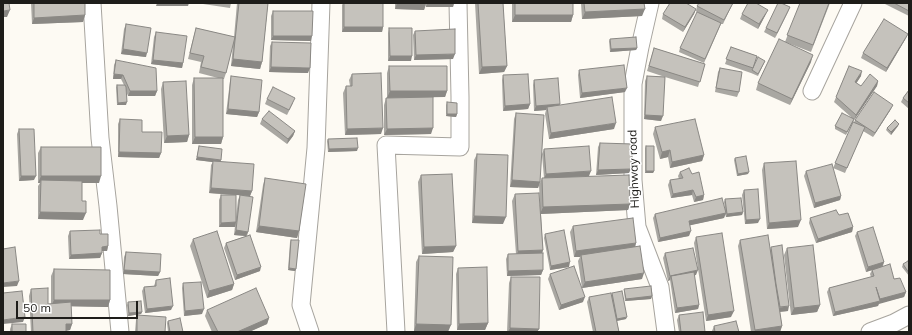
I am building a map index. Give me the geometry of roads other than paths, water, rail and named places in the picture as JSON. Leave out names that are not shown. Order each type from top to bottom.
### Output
[{"type":"street","points":[[92,3],[100,138],[120,332]]},
{"type":"street","points":[[310,332],[302,305],[316,148],[321,3]]},
{"type":"street","points":[[396,332],[386,145],[460,147],[458,3]]},
{"type":"street","name":"Highway road","points":[[650,3],[633,84],[633,180],[637,227],[660,287],[666,332]]},
{"type":"street","points":[[812,91],[853,3]]},
{"type":"street","points":[[870,332],[894,323],[909,315]]}]
